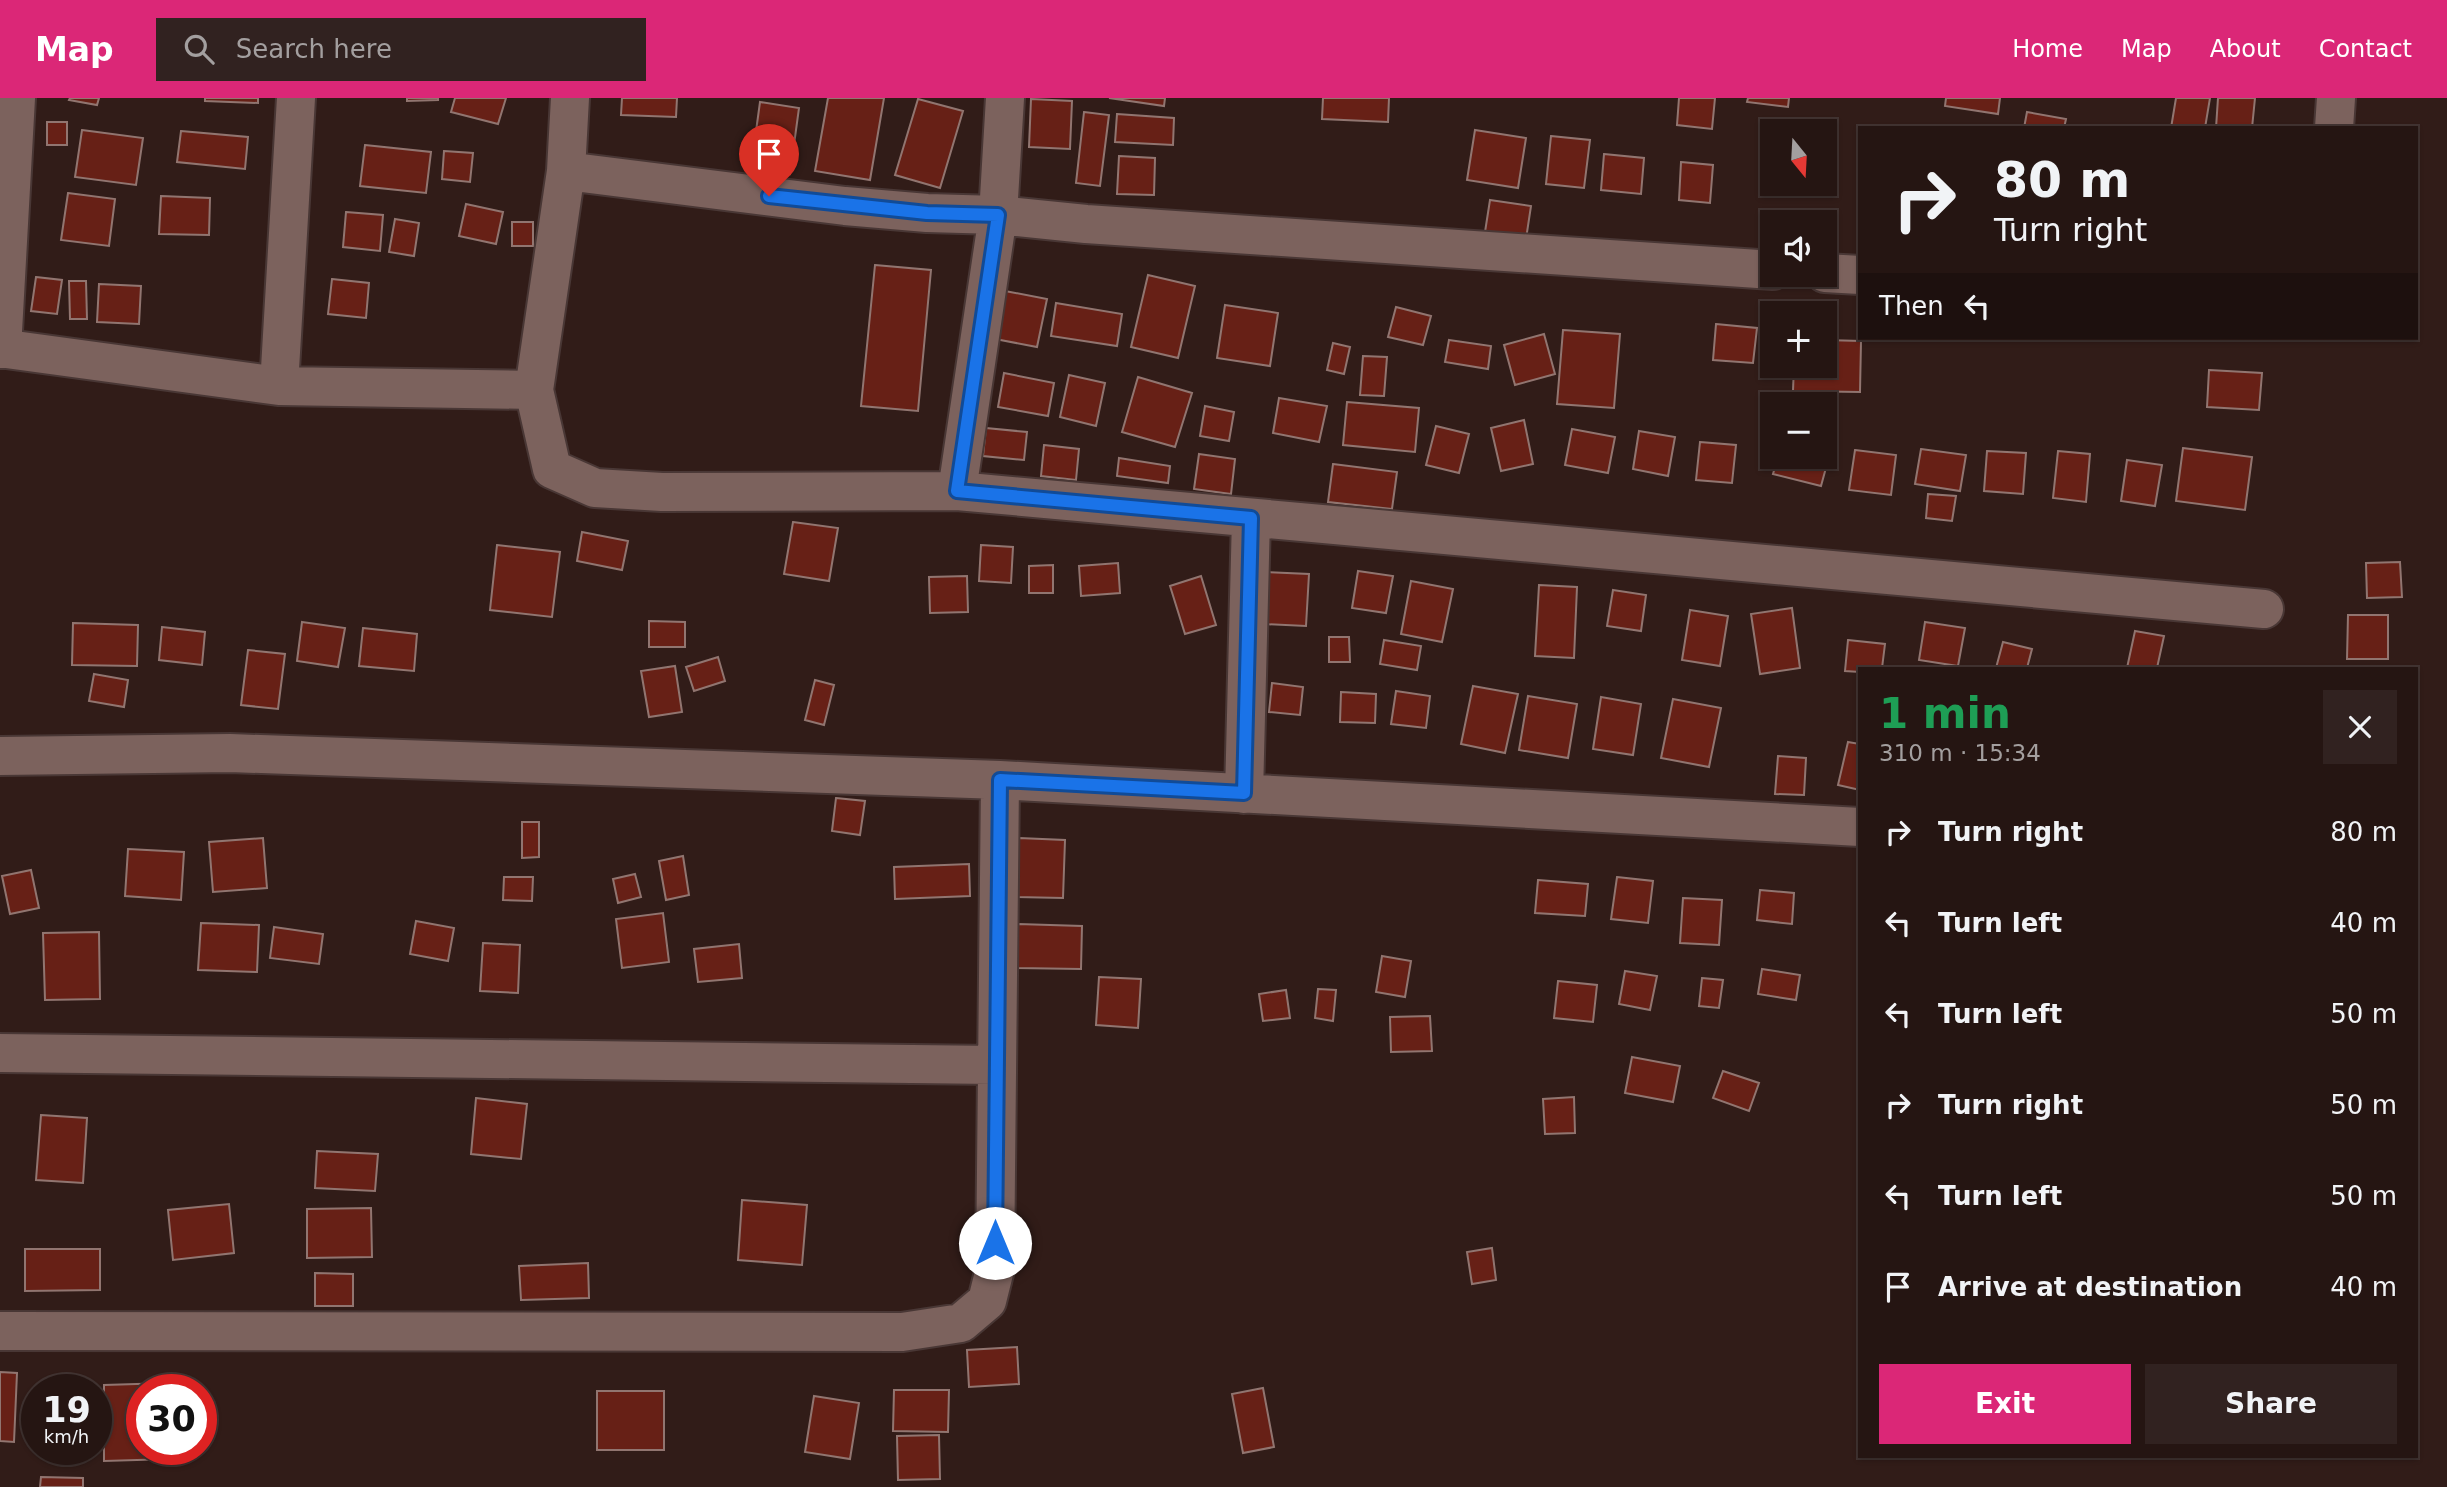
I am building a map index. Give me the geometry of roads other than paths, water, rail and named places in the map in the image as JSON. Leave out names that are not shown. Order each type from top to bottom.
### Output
[{"type":"street","points":[[16,98],[1,349],[279,386],[534,390]]},
{"type":"street","points":[[279,386],[296,98]]},
{"type":"street","points":[[570,98],[566,171],[534,390],[552,469],[595,488],[663,492],[957,491],[2264,609]]},
{"type":"street","points":[[957,491],[998,215],[1004,98]]},
{"type":"street","points":[[2334,126],[2336,98]]},
{"type":"street","points":[[566,171],[845,206],[927,213],[998,215],[1086,225],[1760,269]]},
{"type":"street","points":[[1837,274],[1858,275]]},
{"type":"street","points":[[1244,793],[1251,518]]},
{"type":"street","points":[[0,756],[230,752],[1000,780],[1858,827]]},
{"type":"street","points":[[0,1331],[902,1332],[961,1323],[987,1301],[995,1269],[1000,780]]},
{"type":"street","points":[[0,1053],[997,1065]]}]
